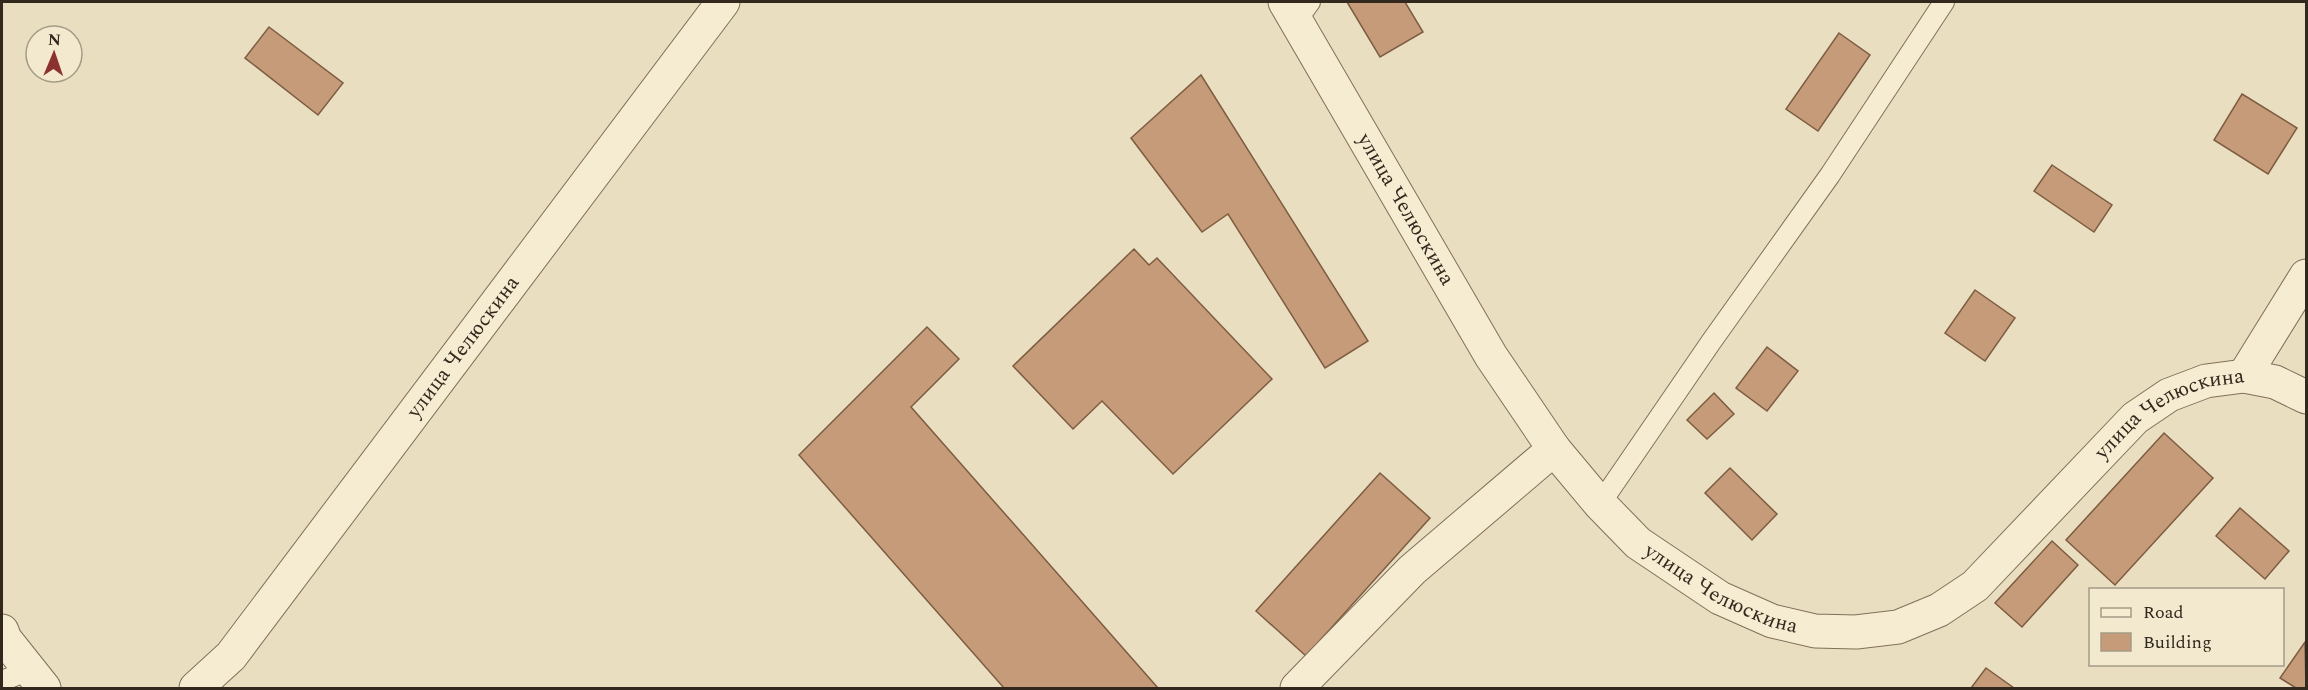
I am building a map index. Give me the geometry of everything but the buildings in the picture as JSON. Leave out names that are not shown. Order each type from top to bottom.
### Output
[{"type":"street","name":"улица Челюскина","points":[[196,688],[231,656],[723,2]]},
{"type":"street","name":"улица Челюскина","points":[[1297,8],[1491,356],[1554,449],[1600,504],[1638,543],[1720,598],[1772,621],[1815,632],[1856,632],[1898,627],[1939,610],[1975,586],[2135,418],[2169,395],[2206,381],[2244,376],[2307,276]]},
{"type":"street","points":[[2244,376],[2275,382],[2307,397]]},
{"type":"street","points":[[1297,688],[1412,570],[1554,449]]},
{"type":"street","points":[[2,631],[25,680]]},
{"type":"lane","points":[[1600,504],[1711,342],[1830,176],[1944,2]]}]
